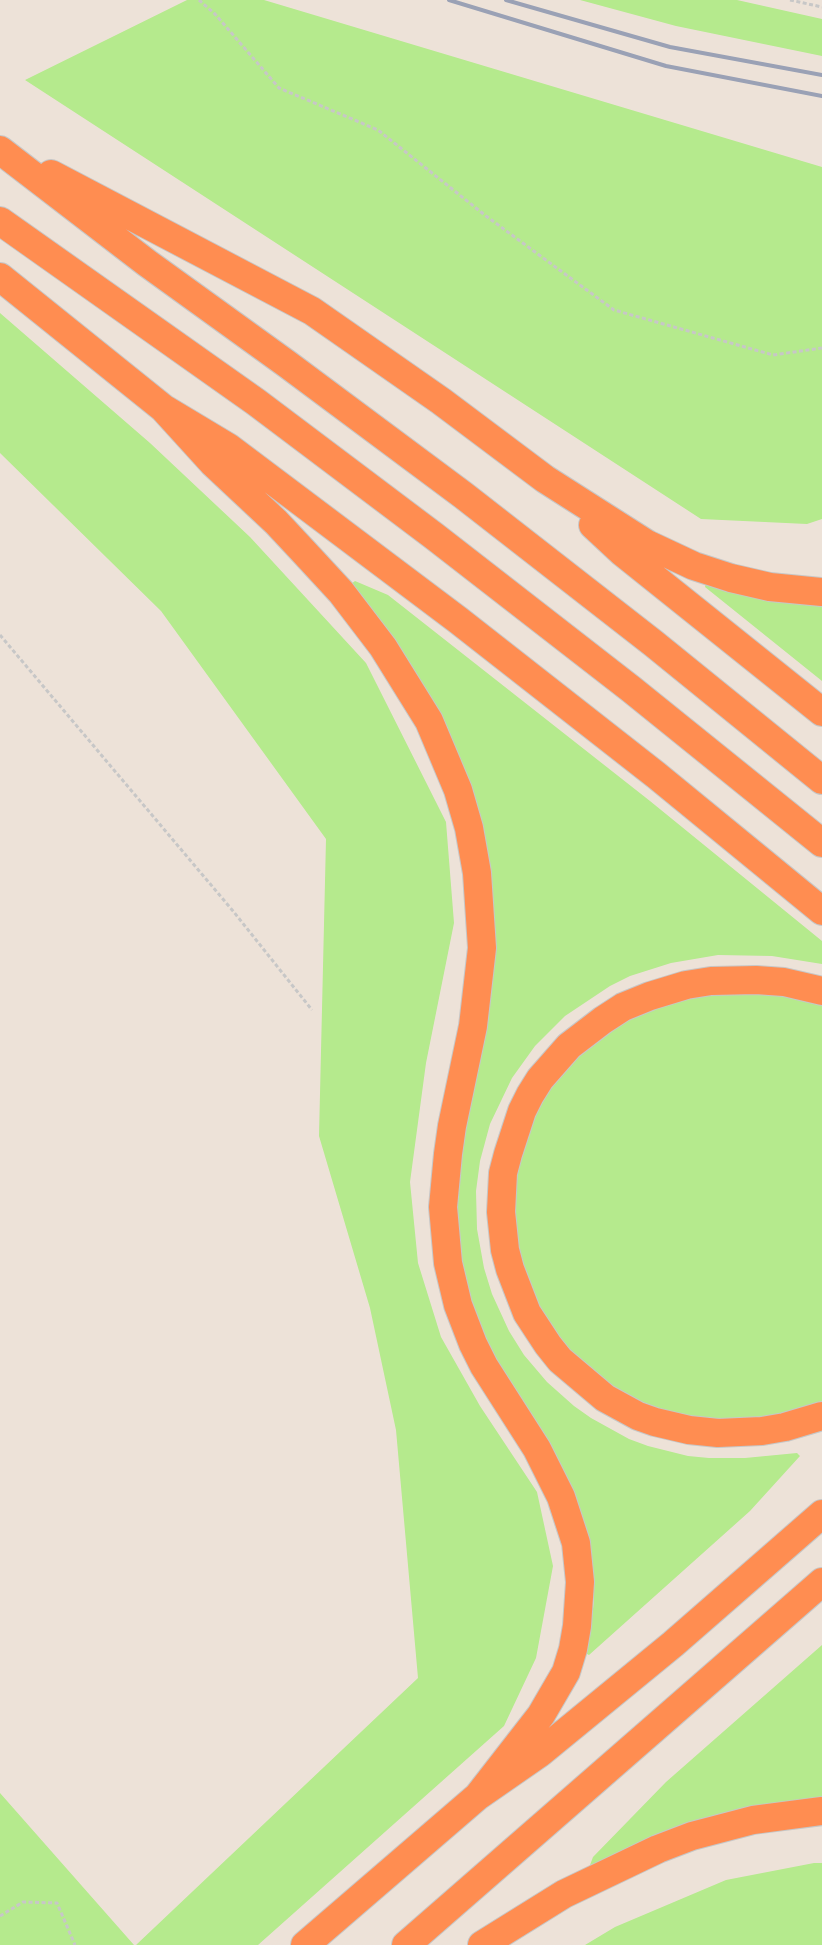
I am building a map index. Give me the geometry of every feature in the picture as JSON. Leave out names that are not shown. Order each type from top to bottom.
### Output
[{"type":"highway","points":[[0,149],[312,311],[441,401],[545,479],[633,536],[694,566],[731,578],[770,588],[822,592]]},
{"type":"highway","points":[[0,149],[147,263],[463,495],[653,643],[822,780]]},
{"type":"highway","points":[[0,221],[256,402],[434,536],[638,694],[822,843]]},
{"type":"highway","points":[[0,277],[163,408],[228,447],[443,608],[656,775],[822,910]]},
{"type":"highway","points":[[163,408],[213,462],[276,522],[341,592],[384,647],[429,721],[458,790],[467,819],[478,874],[482,948],[473,1026],[448,1154],[444,1207],[448,1263],[458,1305],[473,1344],[484,1366],[537,1449],[561,1497],[576,1543],[580,1582],[577,1626],[566,1672],[541,1715],[478,1796]]},
{"type":"highway","points":[[545,479],[622,552],[822,712]]},
{"type":"highway","points":[[822,991],[784,982],[756,980],[711,981],[686,985],[650,996],[623,1007],[603,1020],[569,1046],[540,1079],[530,1095],[522,1111],[503,1174],[501,1212],[505,1250],[510,1269],[527,1312],[560,1360],[605,1398],[638,1416],[655,1422],[689,1430],[718,1433],[762,1431],[822,1416]]},
{"type":"highway","points":[[305,1945],[478,1796],[540,1753],[673,1644],[822,1514]]},
{"type":"highway","points":[[406,1945],[822,1582]]},
{"type":"highway","points":[[482,1945],[564,1894],[658,1848],[692,1836],[744,1822],[822,1811]]},
{"type":"path","points":[[199,0],[214,14],[279,88],[378,130],[486,216],[614,310],[773,355],[822,348]]},
{"type":"path","points":[[790,0],[822,7]]},
{"type":"path","points":[[0,635],[234,911],[312,1010]]},
{"type":"path","points":[[0,1916],[23,1902],[57,1903],[75,1945]]},
{"type":"green space","points":[[187,0],[264,0],[822,167],[822,519],[807,524],[701,519],[25,80]]},
{"type":"green space","points":[[580,0],[737,0],[822,19],[822,56],[676,26]]},
{"type":"green space","points":[[0,313],[150,443],[250,537],[366,663],[446,822],[454,923],[426,1063],[410,1182],[418,1263],[441,1337],[480,1406],[537,1492],[553,1566],[536,1658],[504,1726],[258,1945],[136,1945],[418,1678],[396,1430],[370,1308],[319,1136],[326,839],[161,611],[0,453]]},
{"type":"green space","points":[[355,581],[388,595],[650,801],[822,941],[822,964],[772,956],[718,955],[671,963],[630,976],[610,986],[565,1016],[535,1046],[512,1078],[490,1124],[480,1161],[476,1191],[477,1229],[484,1268],[492,1294],[509,1331],[524,1355],[547,1382],[591,1418],[629,1439],[648,1446],[688,1456],[709,1458],[745,1458],[797,1453],[800,1456],[750,1511],[589,1655],[585,1653],[594,1601],[593,1569],[589,1547],[493,1359],[472,1308],[461,1266],[456,1220],[460,1153],[488,1009],[433,702],[404,654],[351,584]]},
{"type":"green space","points":[[706,583],[769,600],[787,603],[822,604],[822,681],[705,587]]},
{"type":"green space","points":[[728,991],[794,995],[822,1002],[822,1404],[754,1420],[699,1419],[646,1406],[608,1385],[561,1343],[535,1303],[518,1252],[514,1196],[519,1157],[537,1109],[549,1090],[581,1051],[634,1015],[686,997]]},
{"type":"green space","points":[[822,1645],[822,1799],[590,1865],[593,1857],[666,1782]]},
{"type":"green space","points":[[0,1793],[134,1945],[0,1945]]},
{"type":"green space","points":[[822,1863],[822,1945],[585,1945],[615,1927],[726,1880]]},
{"type":"railway","points":[[449,0],[666,66],[822,96]]},
{"type":"railway","points":[[506,0],[670,47],[822,75]]}]
